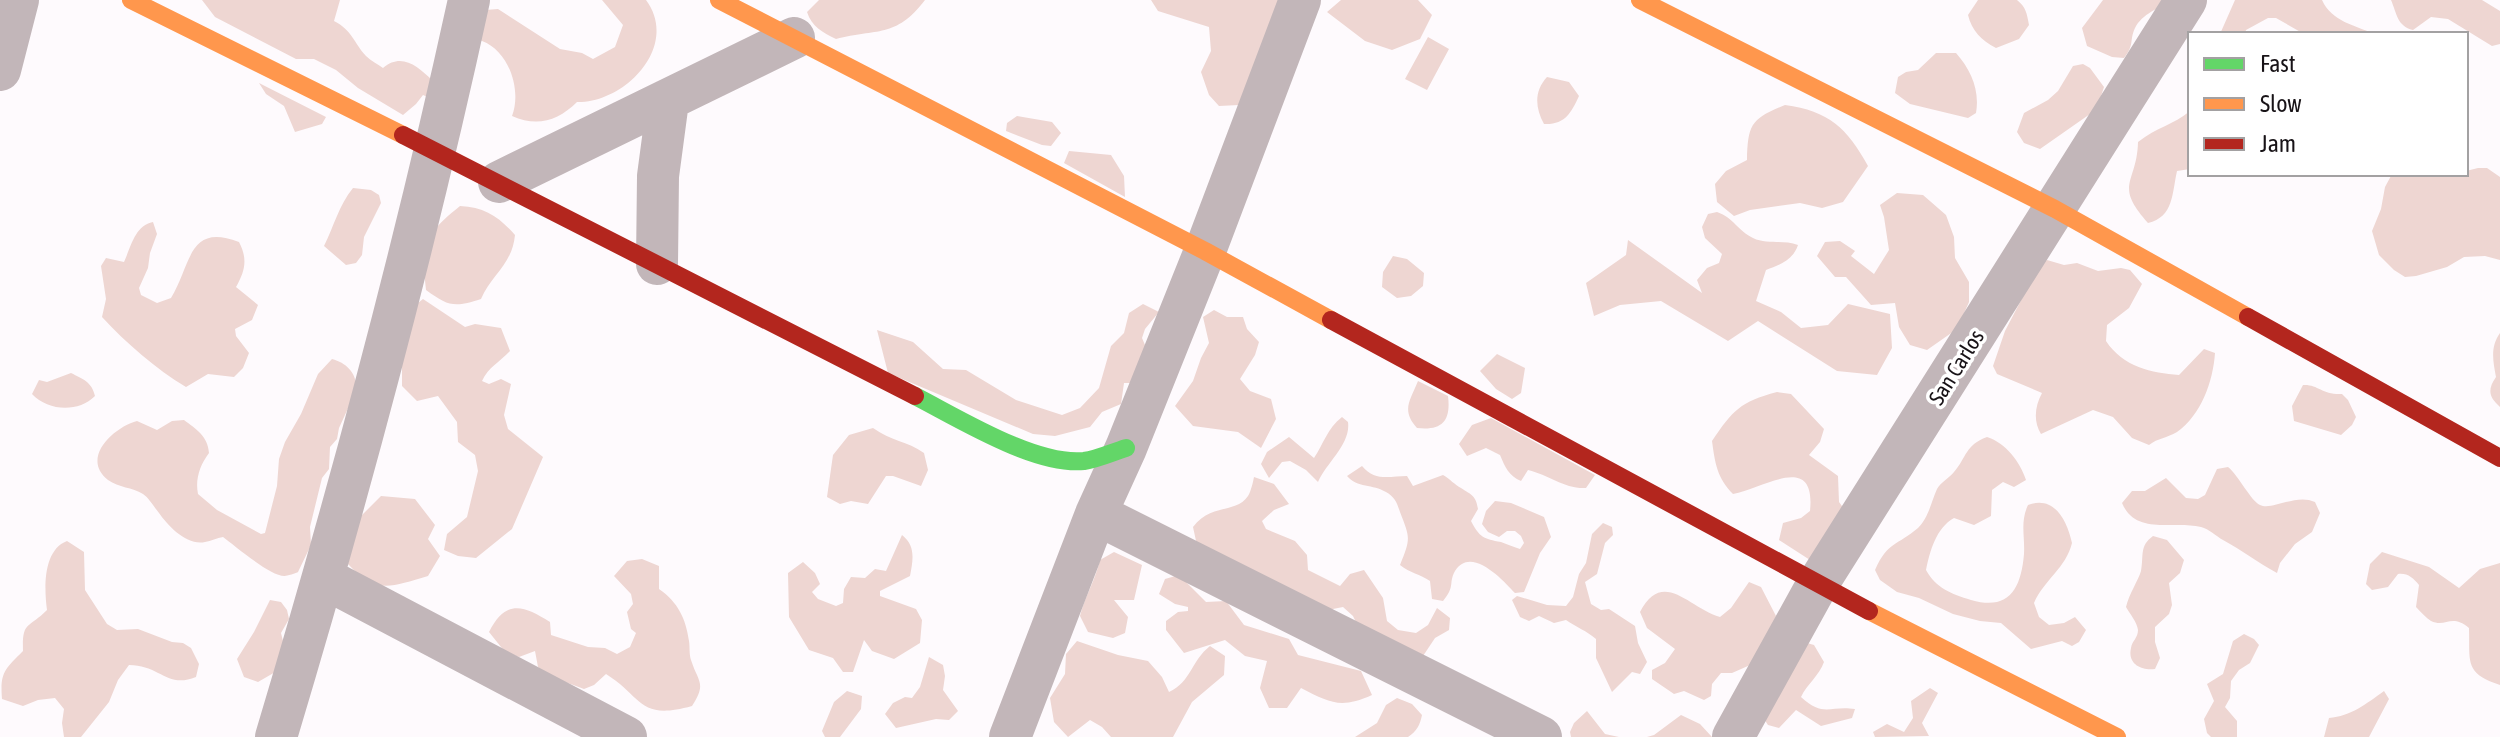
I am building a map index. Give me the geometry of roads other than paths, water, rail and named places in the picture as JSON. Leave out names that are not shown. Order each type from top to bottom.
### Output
[{"type":"street","points":[[0,70],[18,0]]},
{"type":"street","points":[[131,0],[499,182],[1005,442],[1048,457],[1083,461],[1126,448]]},
{"type":"street","points":[[276,737],[324,578],[436,153],[469,0]]},
{"type":"street","points":[[719,0],[1205,251],[1817,585],[2117,737]]},
{"type":"street","points":[[1010,737],[1096,514],[1126,448],[1205,251],[1300,0]]},
{"type":"street","points":[[1640,0],[2055,209],[2500,458]]},
{"type":"street","name":"San Carlos","points":[[1733,737],[1817,585],[2186,0]]},
{"type":"street","points":[[499,182],[794,38]]},
{"type":"street","points":[[657,264],[658,176],[668,101]]},
{"type":"street","points":[[1096,514],[1541,737]]},
{"type":"street","points":[[324,578],[626,737]]}]
